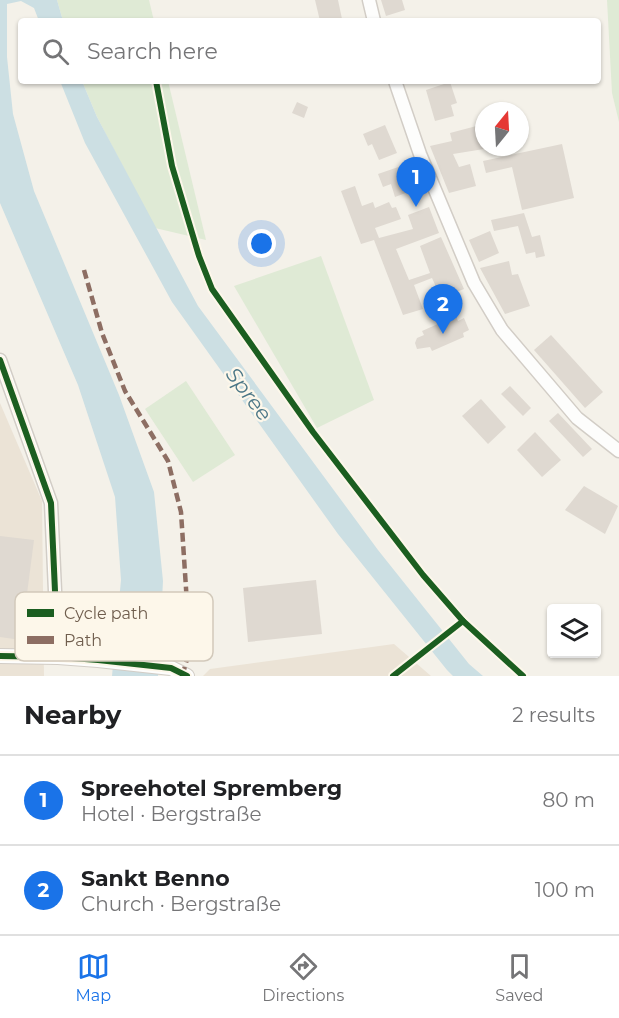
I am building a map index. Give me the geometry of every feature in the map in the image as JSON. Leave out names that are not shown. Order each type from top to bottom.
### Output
[{"type":"street","points":[[369,0],[373,18]]},
{"type":"street","points":[[396,84],[420,154],[474,283],[502,330],[577,418],[619,451]]},
{"type":"street","points":[[0,360],[51,503],[55,592]]},
{"type":"street","points":[[0,656],[15,656]]},
{"type":"street","points":[[107,661],[171,668],[187,676]]},
{"type":"shaded area","points":[[0,403],[42,501],[43,592],[15,592],[15,661],[44,661],[44,676],[0,676]]},
{"type":"shaded area","points":[[394,644],[431,676],[203,676],[210,669]]},
{"type":"green space","points":[[57,0],[149,0],[153,18],[62,18]]},
{"type":"green space","points":[[607,0],[619,0],[619,122],[612,93]]},
{"type":"green space","points":[[83,84],[169,84],[206,240],[155,228],[97,117]]},
{"type":"green space","points":[[321,256],[374,400],[317,428],[234,286]]},
{"type":"green space","points":[[186,381],[235,455],[193,482],[145,409]]},
{"type":"water","points":[[0,0],[57,0],[62,18],[38,18],[34,8],[21,1],[7,4],[7,57],[13,114],[34,191],[119,395],[154,492],[162,592],[120,592],[115,497],[78,385],[0,203]]},
{"type":"water","name":"Spree","points":[[61,84],[83,84],[97,117],[198,306],[378,550],[469,664],[483,676],[453,676],[338,534],[172,302],[85,143]]},
{"type":"water","points":[[113,661],[159,661],[158,676],[112,676]]},
{"type":"building","points":[[315,0],[338,0],[342,18],[319,18]]},
{"type":"building","points":[[381,0],[402,0],[405,10],[386,16]]},
{"type":"building","points":[[451,84],[457,103],[451,105],[454,116],[435,121],[426,90]]},
{"type":"building","points":[[297,102],[308,107],[304,118],[292,113]]},
{"type":"building","points":[[385,125],[397,153],[379,160],[372,144],[368,146],[363,134]]},
{"type":"building","points":[[475,126],[475,150],[453,154],[459,167],[470,164],[476,186],[449,193],[430,146],[452,141],[450,133]]},
{"type":"building","points":[[562,144],[574,198],[522,210],[512,167],[486,173],[483,161],[506,156],[529,156],[529,151]]},
{"type":"building","points":[[410,163],[419,188],[395,197],[391,184],[383,187],[378,174]]},
{"type":"building","points":[[355,186],[362,206],[373,202],[375,208],[389,202],[392,208],[396,207],[401,219],[375,228],[379,238],[413,229],[408,215],[429,207],[439,233],[396,249],[409,280],[430,273],[420,246],[441,237],[464,289],[441,298],[432,278],[414,285],[423,309],[403,315],[374,240],[361,244],[341,191]]},
{"type":"building","points":[[524,213],[532,237],[540,235],[545,256],[536,258],[535,252],[526,254],[518,226],[494,231],[491,220]]},
{"type":"building","points":[[490,231],[499,253],[479,262],[469,240]]},
{"type":"building","points":[[509,261],[512,275],[518,274],[530,306],[505,314],[480,268]]},
{"type":"building","points":[[456,316],[458,321],[464,318],[469,330],[463,333],[464,337],[432,351],[430,347],[417,349],[415,343],[417,338],[424,335],[422,331]]},
{"type":"building","points":[[551,335],[603,392],[585,408],[534,350]]},
{"type":"building","points":[[510,386],[531,408],[523,416],[501,394]]},
{"type":"building","points":[[481,399],[506,427],[488,444],[462,416]]},
{"type":"building","points":[[558,413],[592,449],[583,457],[549,421]]},
{"type":"building","points":[[535,432],[561,460],[542,477],[517,450]]},
{"type":"building","points":[[584,486],[618,506],[605,534],[565,510]]},
{"type":"building","points":[[0,536],[34,540],[27,592],[15,592],[15,639],[0,637]]},
{"type":"building","points":[[316,580],[322,634],[248,642],[243,588]]},
{"type":"marked path","points":[[84,270],[102,333],[125,391],[168,461],[181,512],[186,592]]},
{"type":"marked path","points":[[183,673],[186,661]]},
{"type":"cycle path","points":[[157,84],[172,166],[199,256],[212,289],[313,432],[423,575],[463,621],[523,676]]},
{"type":"cycle path","points":[[0,360],[51,503],[55,592]]},
{"type":"cycle path","points":[[393,676],[463,621]]},
{"type":"cycle path","points":[[0,656],[15,656]]},
{"type":"cycle path","points":[[107,661],[171,668],[187,676]]},
{"type":"place","name":"Spreehotel Spremberg","points":[[416,207]]},
{"type":"place","name":"Sankt Benno","points":[[443,334]]}]
